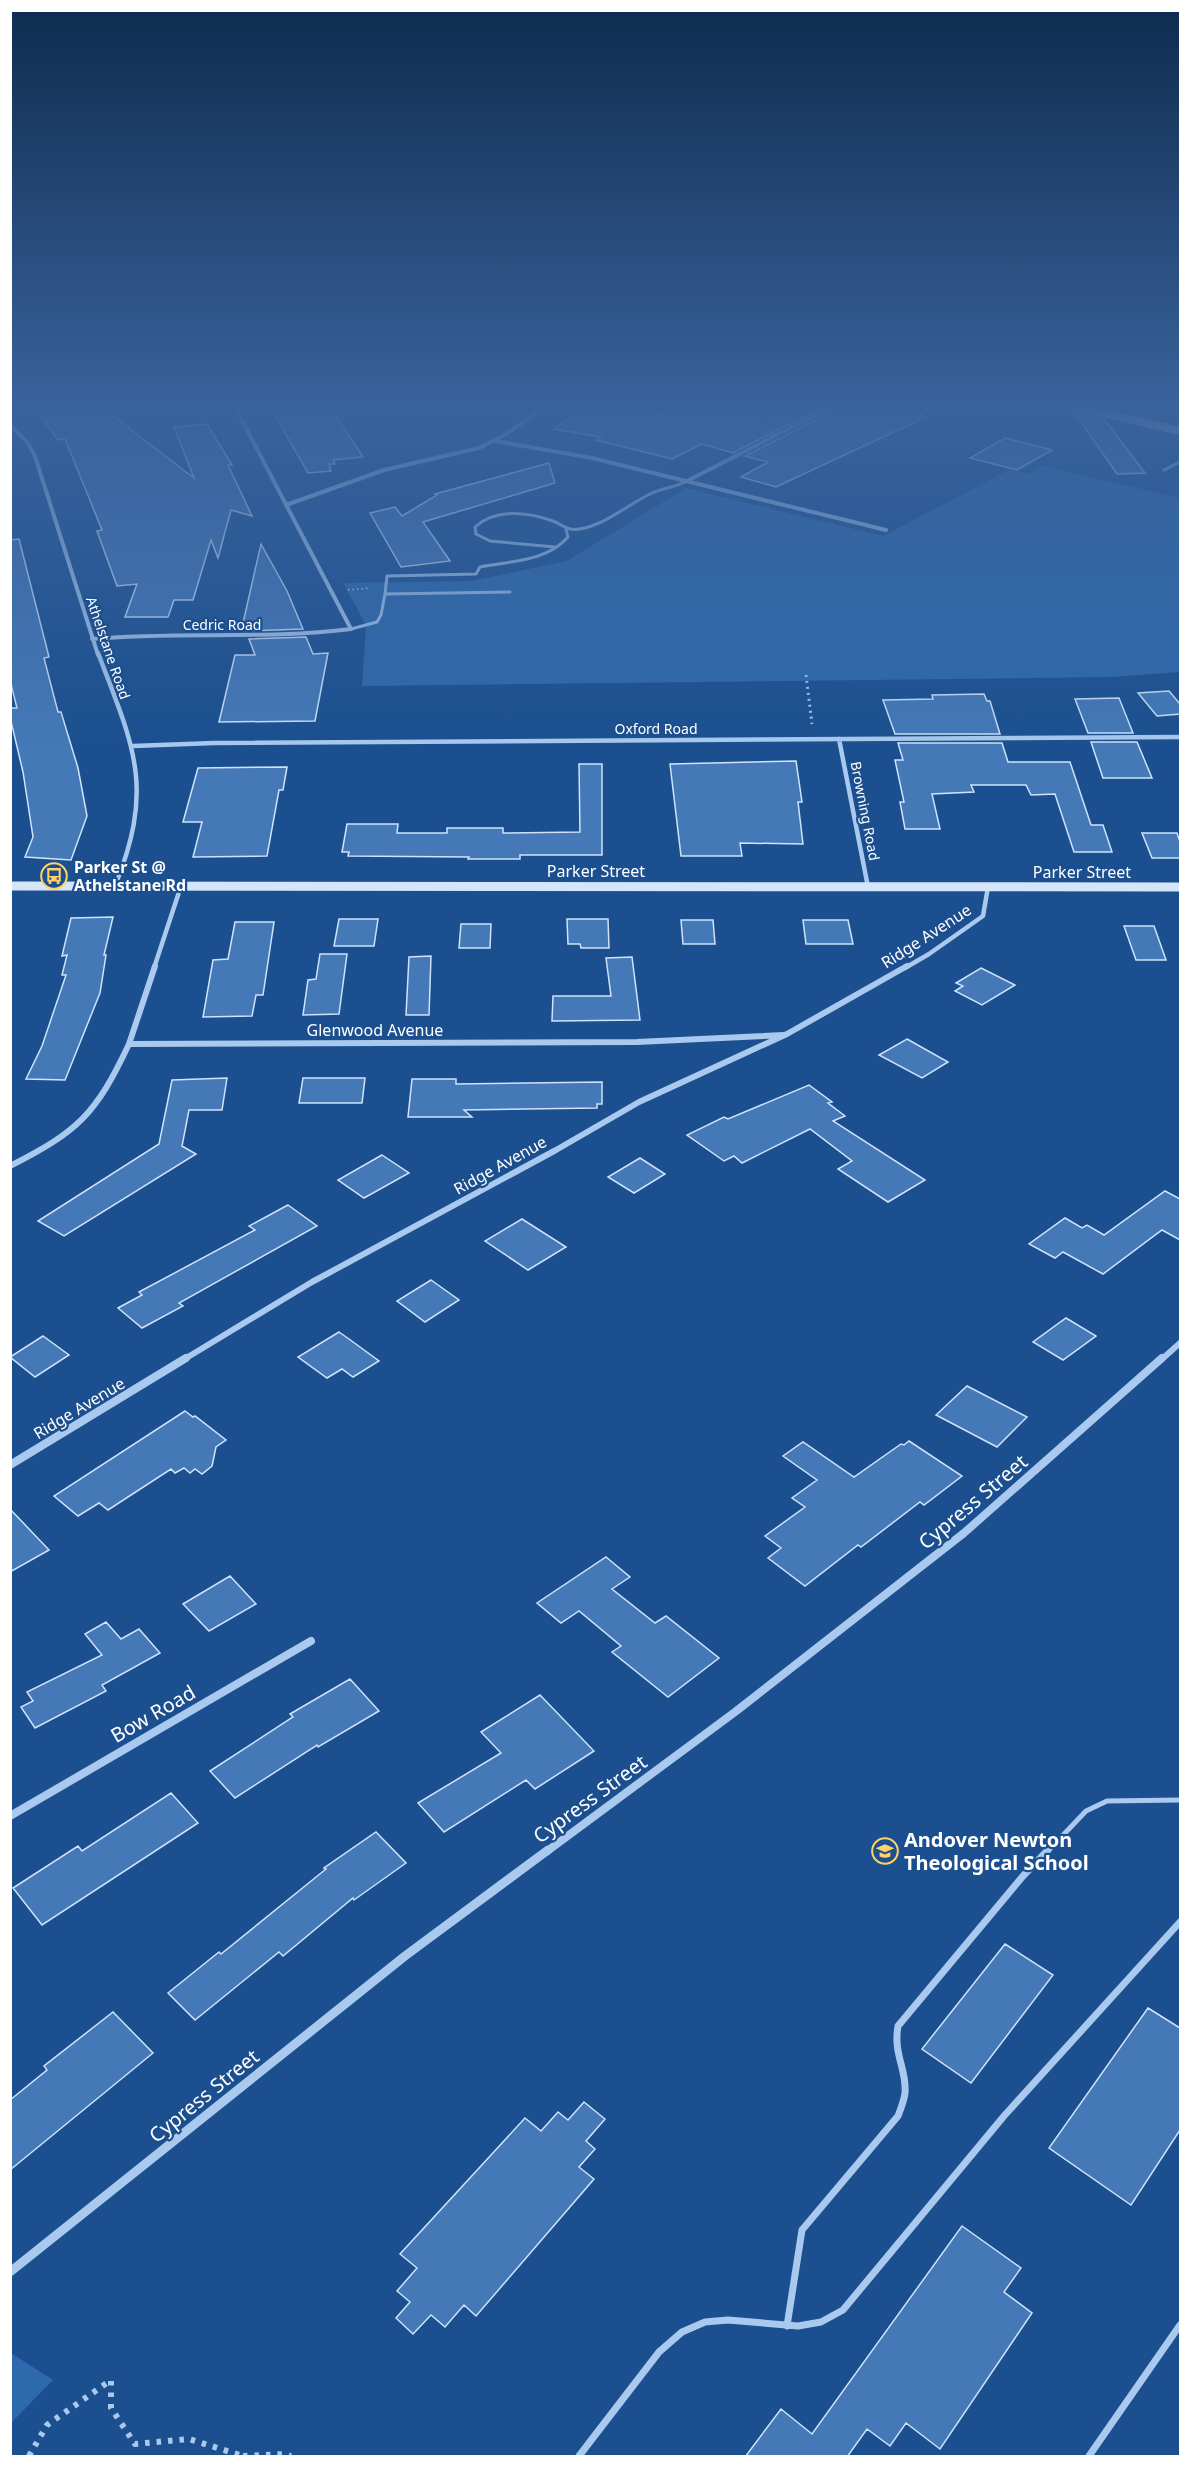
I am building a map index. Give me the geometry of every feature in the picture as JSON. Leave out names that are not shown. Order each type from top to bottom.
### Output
[{"type":"main road","name":"Parker Street","points":[[10,886],[1180,887]]},
{"type":"street","name":"Athelstane Road","points":[[55,520],[92,639],[133,746],[138,785],[138,812],[115,886]]},
{"type":"street","points":[[294,520],[351,629]]},
{"type":"street","points":[[846,520],[886,530]]},
{"type":"street","name":"Cedric Road","points":[[92,639],[125,636],[309,634],[351,629]]},
{"type":"street","name":"Oxford Road","points":[[133,746],[226,743],[1180,737]]},
{"type":"street","name":"Browning Road","points":[[839,740],[868,887]]},
{"type":"street","points":[[10,1166],[70,1132],[91,1110],[111,1083],[129,1044],[181,886]]},
{"type":"street","name":"Ridge Avenue","points":[[10,1466],[312,1282],[516,1173],[639,1102],[787,1034],[929,954],[983,916],[988,887]]},
{"type":"street","name":"Glenwood Avenue","points":[[129,1044],[638,1042],[787,1034]]},
{"type":"street","name":"Cypress Street","points":[[10,2272],[405,1956],[735,1712],[964,1533],[1180,1343]]},
{"type":"street","name":"Bow Road","points":[[10,1816],[311,1641]]},
{"type":"lane","points":[[483,520],[475,526],[476,534],[490,541],[555,547]]},
{"type":"lane","points":[[548,520],[566,529],[604,520]]},
{"type":"lane","points":[[351,629],[377,622],[381,615],[387,576],[476,574],[480,567],[522,560],[555,547],[568,537],[566,529]]},
{"type":"lane","points":[[385,594],[510,592]]},
{"type":"lane","points":[[787,2326],[802,2230],[898,2116],[904,2100],[905,2087],[894,2053],[898,2026],[1023,1876],[1086,1811],[1107,1801],[1180,1800]]},
{"type":"lane","points":[[579,2457],[659,2352],[670,2339],[683,2330],[699,2322],[717,2319],[787,2326],[820,2324],[832,2319],[843,2310],[1004,2116],[1180,1922]]},
{"type":"lane","points":[[1089,2457],[1180,2325]]},
{"type":"path","points":[[347,590],[386,586]]},
{"type":"path","points":[[806,675],[815,740]]},
{"type":"path","points":[[29,2457],[47,2425],[111,2380],[111,2408],[135,2444],[189,2439],[243,2457],[285,2454],[291,2457]]},
{"type":"shaded area","points":[[634,520],[818,520],[883,536],[913,520],[1180,520],[1180,672],[1113,677],[362,686],[366,625],[343,583],[471,581],[567,561]]},
{"type":"shaded area","points":[[11,2353],[53,2380],[11,2423]]},
{"type":"building","points":[[98,520],[228,520],[218,558],[211,540],[193,600],[174,600],[168,617],[125,617],[137,584],[117,586],[97,531],[102,530]]},
{"type":"building","points":[[374,520],[429,520],[423,522],[450,561],[401,567]]},
{"type":"building","points":[[19,539],[49,657],[44,658],[58,712],[61,712],[78,768],[87,816],[71,860],[25,857],[33,837],[23,772],[10,717],[10,708],[17,708],[10,680],[10,540]]},
{"type":"building","points":[[261,544],[287,591],[303,629],[246,631],[243,623]]},
{"type":"building","points":[[306,637],[313,654],[328,653],[315,721],[219,722],[235,655],[255,655],[249,639]]},
{"type":"building","points":[[1169,691],[1180,704],[1180,714],[1157,716],[1138,693]]},
{"type":"building","points":[[984,694],[987,701],[990,701],[1000,734],[895,734],[883,700],[933,699],[932,695]]},
{"type":"building","points":[[1119,698],[1133,733],[1088,733],[1075,699]]},
{"type":"building","points":[[1091,742],[1137,742],[1152,778],[1103,778]]},
{"type":"building","points":[[898,743],[1002,743],[1008,762],[1070,762],[1091,825],[1103,825],[1112,852],[1074,852],[1055,794],[1031,795],[1026,785],[971,785],[974,792],[932,794],[940,829],[905,829],[900,802],[904,802],[895,760],[903,760]]},
{"type":"building","points":[[796,761],[802,802],[798,802],[803,844],[740,843],[742,856],[681,856],[670,764]]},
{"type":"building","points":[[579,764],[602,764],[602,855],[520,855],[520,859],[468,859],[469,857],[348,856],[349,852],[342,852],[347,824],[398,824],[397,833],[447,833],[447,828],[503,828],[503,833],[580,832]]},
{"type":"building","points":[[287,767],[283,790],[279,790],[267,856],[193,857],[202,822],[183,822],[198,768]]},
{"type":"building","points":[[1142,833],[1177,833],[1180,842],[1180,858],[1152,858]]},
{"type":"building","points":[[113,917],[104,955],[106,955],[100,993],[65,1080],[26,1079],[42,1046],[66,975],[62,975],[67,955],[62,956],[71,918]]},
{"type":"building","points":[[339,919],[378,919],[374,946],[334,946]]},
{"type":"building","points":[[567,919],[608,919],[609,948],[581,948],[580,944],[568,944]]},
{"type":"building","points":[[681,920],[713,920],[715,944],[683,944]]},
{"type":"building","points":[[803,920],[848,920],[853,944],[806,944]]},
{"type":"building","points":[[235,922],[274,922],[263,995],[256,995],[252,1016],[203,1017],[213,960],[228,959]]},
{"type":"building","points":[[461,924],[491,924],[490,948],[459,948]]},
{"type":"building","points":[[1124,926],[1154,926],[1166,960],[1136,960]]},
{"type":"building","points":[[320,954],[347,954],[339,1014],[303,1015],[308,980],[316,979]]},
{"type":"building","points":[[431,956],[429,1015],[406,1015],[409,957]]},
{"type":"building","points":[[632,957],[640,1020],[552,1021],[553,996],[611,996],[606,958]]},
{"type":"building","points":[[981,968],[1015,985],[982,1005],[955,991],[963,986],[956,983]]},
{"type":"building","points":[[907,1039],[948,1062],[922,1078],[879,1055]]},
{"type":"building","points":[[227,1078],[222,1110],[189,1110],[182,1146],[196,1154],[64,1236],[38,1221],[159,1144],[172,1080]]},
{"type":"building","points":[[303,1078],[365,1078],[362,1103],[299,1103]]},
{"type":"building","points":[[412,1079],[456,1079],[456,1084],[602,1082],[602,1104],[597,1104],[597,1108],[464,1110],[472,1117],[408,1117]]},
{"type":"building","points":[[809,1085],[832,1102],[828,1103],[845,1116],[833,1121],[925,1180],[888,1202],[838,1169],[852,1161],[810,1129],[742,1163],[734,1156],[724,1161],[687,1135],[724,1117],[728,1119]]},
{"type":"building","points":[[382,1155],[409,1173],[364,1198],[338,1180]]},
{"type":"building","points":[[640,1158],[665,1174],[634,1193],[608,1177]]},
{"type":"building","points":[[1165,1191],[1180,1199],[1180,1240],[1162,1230],[1103,1274],[1063,1252],[1055,1258],[1029,1244],[1065,1218],[1082,1228],[1087,1225],[1104,1235]]},
{"type":"building","points":[[288,1205],[317,1226],[179,1303],[183,1306],[142,1328],[118,1308],[142,1295],[139,1292],[255,1230],[249,1226]]},
{"type":"building","points":[[522,1219],[566,1247],[528,1270],[485,1241]]},
{"type":"building","points":[[431,1280],[459,1300],[425,1322],[397,1301]]},
{"type":"building","points":[[1066,1318],[1096,1336],[1063,1360],[1033,1342]]},
{"type":"building","points":[[339,1332],[379,1361],[353,1377],[342,1369],[327,1378],[298,1357]]},
{"type":"building","points":[[43,1336],[69,1355],[35,1377],[10,1357]]},
{"type":"building","points":[[967,1386],[1027,1417],[997,1447],[936,1415]]},
{"type":"building","points":[[185,1411],[226,1440],[216,1447],[212,1466],[202,1474],[195,1469],[190,1473],[184,1468],[175,1473],[171,1469],[108,1510],[99,1503],[78,1516],[54,1496]]},
{"type":"building","points":[[909,1441],[962,1476],[924,1505],[920,1502],[861,1547],[858,1545],[805,1586],[768,1558],[781,1548],[765,1536],[805,1507],[792,1498],[817,1480],[783,1456],[803,1442],[854,1477],[901,1444],[904,1445]]},
{"type":"building","points":[[10,1509],[49,1550],[10,1572]]},
{"type":"building","points":[[606,1557],[630,1577],[612,1589],[655,1623],[666,1616],[719,1658],[668,1697],[612,1652],[621,1646],[579,1611],[561,1623],[537,1603]]},
{"type":"building","points":[[230,1576],[256,1604],[209,1631],[183,1604]]},
{"type":"building","points":[[106,1622],[121,1639],[139,1629],[160,1653],[102,1685],[106,1691],[35,1728],[21,1707],[33,1701],[27,1692],[102,1655],[85,1634]]},
{"type":"building","points":[[350,1679],[379,1711],[318,1747],[317,1745],[235,1798],[210,1771],[293,1717],[290,1714]]},
{"type":"building","points":[[540,1695],[594,1751],[535,1789],[526,1780],[444,1832],[418,1803],[501,1753],[481,1732]]},
{"type":"building","points":[[171,1793],[198,1823],[42,1925],[13,1888],[78,1846],[82,1851]]},
{"type":"building","points":[[376,1832],[406,1863],[354,1900],[353,1898],[283,1956],[279,1952],[195,2020],[168,1993],[219,1952],[221,1954],[326,1869],[324,1868]]},
{"type":"building","points":[[1005,1944],[1053,1975],[971,2083],[922,2049]]},
{"type":"building","points":[[1148,2008],[1180,2028],[1180,2130],[1131,2205],[1049,2148]]},
{"type":"building","points":[[113,2012],[153,2053],[10,2170],[10,2100],[47,2070],[44,2066]]},
{"type":"building","points":[[584,2102],[605,2119],[586,2141],[595,2149],[579,2167],[594,2179],[476,2316],[464,2305],[445,2327],[431,2315],[413,2334],[396,2318],[410,2302],[397,2291],[417,2268],[400,2254],[525,2118],[541,2131],[558,2112],[568,2120]]},
{"type":"building","points":[[962,2226],[1021,2268],[1004,2292],[1032,2313],[940,2449],[906,2423],[890,2446],[867,2429],[847,2457],[745,2457],[781,2409],[812,2434]]},
{"type":"place","name":"Parker St @ Athelstane Rd","points":[[54,876]]},
{"type":"place","name":"Andover Newton Theological School","points":[[885,1851]]}]
